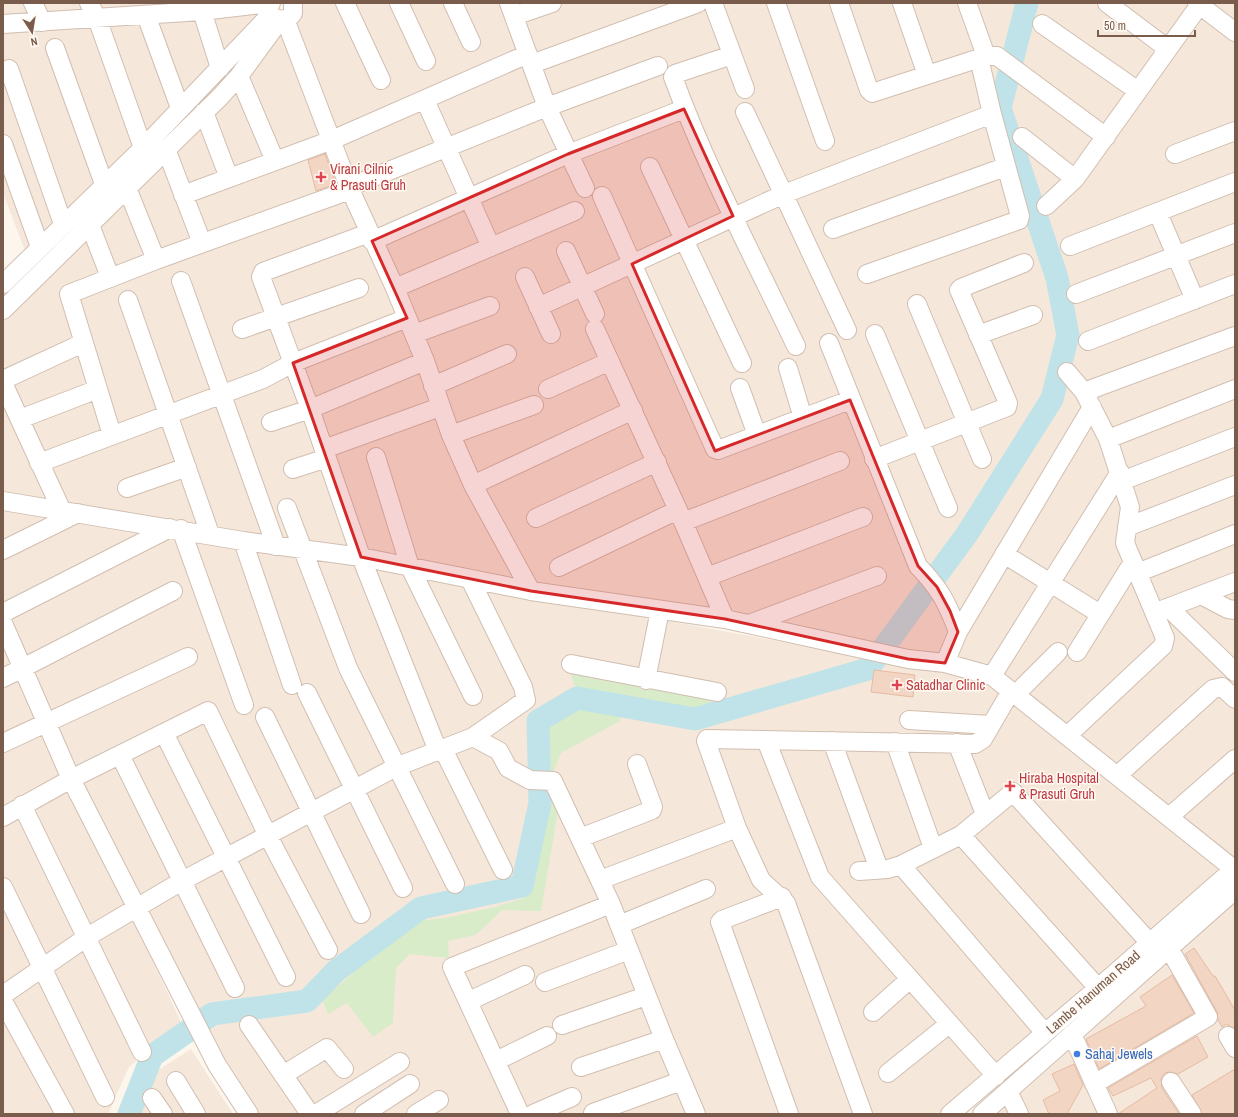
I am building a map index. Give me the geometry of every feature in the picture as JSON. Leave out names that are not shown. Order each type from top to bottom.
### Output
[{"type":"street","points":[[33,3],[42,22]]},
{"type":"street","points":[[3,24],[42,22],[93,10],[146,15],[202,11],[293,13],[293,3]]},
{"type":"street","points":[[345,3],[381,80]]},
{"type":"street","points":[[399,3],[426,61]]},
{"type":"street","points":[[453,3],[471,42]]},
{"type":"street","points":[[552,3],[512,9],[547,107],[585,188]]},
{"type":"street","points":[[183,195],[332,140],[425,100],[530,59],[698,3]]},
{"type":"street","points":[[713,3],[745,89]]},
{"type":"street","points":[[776,3],[825,141]]},
{"type":"street","points":[[839,3],[871,92],[874,93],[982,57],[997,56],[1002,58],[1106,137]]},
{"type":"street","points":[[902,3],[928,75]]},
{"type":"street","points":[[867,274],[1018,221],[1020,216],[1005,167],[992,114],[982,57],[966,3]]},
{"type":"street","points":[[1107,3],[1168,49]]},
{"type":"street","points":[[1046,206],[1075,178],[1106,137],[1200,4],[1235,32]]},
{"type":"street","points":[[93,10],[142,148]]},
{"type":"street","points":[[202,11],[220,68]]},
{"type":"street","points":[[17,296],[3,284],[142,148],[276,12]]},
{"type":"street","points":[[3,310],[239,76],[276,12]]},
{"type":"street","points":[[276,12],[332,140],[370,237],[395,288],[411,326],[425,361],[440,407],[473,485],[531,591]]},
{"type":"street","points":[[146,15],[180,108]]},
{"type":"street","points":[[1042,24],[1138,91]]},
{"type":"street","points":[[55,48],[104,184]]},
{"type":"street","points":[[732,55],[674,75],[673,78],[684,109],[733,216],[796,346]]},
{"type":"street","points":[[112,435],[69,294],[110,277],[350,188],[446,147],[547,107],[658,66]]},
{"type":"street","points":[[9,69],[63,224]]},
{"type":"street","points":[[239,76],[275,161]]},
{"type":"street","points":[[425,100],[491,247]]},
{"type":"street","points":[[503,870],[441,750],[361,557],[310,409],[261,277],[261,273],[370,237],[568,154],[684,109]]},
{"type":"street","points":[[204,112],[229,178]]},
{"type":"street","points":[[745,112],[847,330]]},
{"type":"street","points":[[538,307],[632,264],[684,238],[784,194],[992,114]]},
{"type":"street","points":[[1175,154],[1235,131]]},
{"type":"street","points":[[1022,137],[1075,178]]},
{"type":"street","points":[[3,144],[40,247]]},
{"type":"street","points":[[166,149],[202,243]]},
{"type":"street","points":[[833,229],[1005,167]]},
{"type":"street","points":[[650,168],[742,363]]},
{"type":"street","points":[[1070,246],[1235,182]]},
{"type":"street","points":[[127,188],[156,260]]},
{"type":"street","points":[[602,196],[713,448],[718,450],[850,400]]},
{"type":"street","points":[[395,288],[575,211]]},
{"type":"street","points":[[1158,213],[1195,300]]},
{"type":"street","points":[[90,225],[110,277]]},
{"type":"street","points":[[1076,294],[1235,232]]},
{"type":"street","points":[[566,251],[582,286],[610,361],[657,462],[725,619]]},
{"type":"street","points":[[874,459],[1006,408],[1008,405],[960,289],[1024,263]]},
{"type":"street","points":[[525,278],[551,334]]},
{"type":"street","points":[[181,281],[276,546]]},
{"type":"street","points":[[1088,342],[1235,284]]},
{"type":"street","points":[[242,329],[359,288]]},
{"type":"street","points":[[128,300],[210,534]]},
{"type":"street","points":[[917,304],[982,459]]},
{"type":"street","points":[[39,463],[263,378],[293,363],[411,326],[490,306]]},
{"type":"street","points":[[978,335],[1033,315]]},
{"type":"street","points":[[875,334],[948,508]]},
{"type":"street","points":[[945,663],[958,632],[1004,554],[1088,400],[1235,336]]},
{"type":"street","points":[[3,380],[83,343]]},
{"type":"street","points":[[829,343],[850,400],[918,566],[937,586],[948,605],[958,632]]},
{"type":"street","points":[[433,386],[507,354]]},
{"type":"street","points":[[271,422],[310,409],[425,361]]},
{"type":"street","points":[[548,389],[610,361]]},
{"type":"street","points":[[788,368],[804,418]]},
{"type":"street","points":[[1067,372],[1088,400],[1108,439],[1130,507],[1125,543],[1135,568],[1162,610],[1235,672]]},
{"type":"street","points":[[3,383],[61,509]]},
{"type":"street","points":[[740,388],[757,435]]},
{"type":"street","points":[[20,419],[98,389]]},
{"type":"street","points":[[1108,439],[1235,389]]},
{"type":"street","points":[[451,435],[534,405]]},
{"type":"street","points":[[293,469],[325,454],[440,407]]},
{"type":"street","points":[[473,485],[633,410]]},
{"type":"street","points":[[992,676],[1051,582],[1121,477],[1235,437]]},
{"type":"street","points":[[376,457],[410,567],[473,696]]},
{"type":"street","points":[[559,566],[681,516],[840,461]]},
{"type":"street","points":[[536,518],[657,462]]},
{"type":"street","points":[[127,488],[187,468]]},
{"type":"street","points":[[1127,527],[1235,485]]},
{"type":"street","points":[[3,501],[61,509],[276,546],[361,557],[531,591],[725,619],[908,659],[945,663],[992,676],[1235,869]]},
{"type":"street","points":[[287,508],[341,653],[455,884]]},
{"type":"street","points":[[3,550],[78,513]]},
{"type":"street","points":[[707,577],[863,518]]},
{"type":"street","points":[[3,613],[176,528]]},
{"type":"street","points":[[176,528],[244,705]]},
{"type":"street","points":[[1077,652],[1100,614],[1135,568],[1235,534]]},
{"type":"street","points":[[243,540],[300,689],[355,790],[403,888]]},
{"type":"street","points":[[1004,554],[1100,614]]},
{"type":"street","points":[[748,624],[877,576]]},
{"type":"street","points":[[3,995],[87,937],[137,909],[182,881],[396,767],[473,737],[526,700],[523,687],[470,579]]},
{"type":"street","points":[[1162,610],[1235,582]]},
{"type":"street","points":[[3,678],[173,591]]},
{"type":"street","points":[[1201,595],[1228,609],[1235,610]]},
{"type":"street","points":[[646,680],[660,610]]},
{"type":"street","points":[[1067,736],[1163,646],[1165,638],[1162,610]]},
{"type":"street","points":[[3,623],[71,779],[218,1065],[248,1114]]},
{"type":"street","points":[[864,1114],[786,902],[782,897],[767,887],[761,880],[737,828],[706,741],[708,739],[978,743],[983,739],[1013,693],[1058,652]]},
{"type":"street","points":[[3,743],[188,657]]},
{"type":"street","points":[[571,664],[646,680],[717,692]]},
{"type":"street","points":[[1118,775],[1214,689],[1222,687],[1234,698]]},
{"type":"street","points":[[3,816],[71,779],[164,733],[204,711],[209,712],[268,836],[328,950]]},
{"type":"street","points":[[265,718],[361,914]]},
{"type":"street","points":[[909,720],[991,725]]},
{"type":"street","points":[[164,733],[286,977]]},
{"type":"street","points":[[473,737],[499,751],[508,768],[530,780],[553,781],[611,904],[646,996],[696,1114]]},
{"type":"street","points":[[766,740],[820,877],[996,1076]]},
{"type":"street","points":[[832,741],[879,870]]},
{"type":"street","points":[[895,742],[933,848]]},
{"type":"street","points":[[957,743],[985,814]]},
{"type":"street","points":[[120,755],[235,988]]},
{"type":"street","points":[[1169,817],[1235,759]]},
{"type":"street","points":[[580,838],[652,810],[653,807],[637,764]]},
{"type":"street","points":[[859,871],[879,870],[900,865],[961,835],[1010,792],[1014,792],[1150,943]]},
{"type":"street","points":[[22,805],[142,1052]]},
{"type":"street","points":[[600,880],[737,828]]},
{"type":"street","points":[[961,835],[1098,988]]},
{"type":"street","points":[[900,865],[1045,1033]]},
{"type":"street","name":"Lambe Hanuman Road","points":[[950,1114],[1235,869]]},
{"type":"street","points":[[3,887],[105,1096]]},
{"type":"street","points":[[619,925],[706,888]]},
{"type":"street","points":[[982,1114],[1235,890]]},
{"type":"street","points":[[782,897],[720,922],[789,1114]]},
{"type":"street","points":[[520,1114],[469,1001],[452,969],[453,966],[611,904]]},
{"type":"street","points":[[1094,1084],[1208,1017],[1169,948]]},
{"type":"street","points":[[545,982],[629,950]]},
{"type":"street","points":[[469,1001],[525,975]]},
{"type":"street","points":[[873,1012],[910,979]]},
{"type":"street","points":[[562,1026],[646,996]]},
{"type":"street","points":[[3,1001],[65,1114]]},
{"type":"street","points":[[888,1073],[949,1024]]},
{"type":"street","points":[[249,1025],[310,1114]]},
{"type":"street","points":[[1072,1034],[1108,1114]]},
{"type":"street","points":[[496,1060],[547,1036]]},
{"type":"street","points":[[582,1067],[664,1040]]},
{"type":"street","points":[[283,1076],[327,1048],[344,1069]]},
{"type":"street","points":[[316,1114],[400,1062]]},
{"type":"street","points":[[176,1081],[196,1114]]},
{"type":"street","points":[[593,1113],[681,1081]]},
{"type":"street","points":[[1171,1082],[1192,1114]]},
{"type":"street","points":[[364,1114],[410,1084]]},
{"type":"street","points":[[1008,1091],[1019,1114]]},
{"type":"street","points":[[533,1114],[572,1097]]},
{"type":"street","points":[[152,1098],[163,1114]]},
{"type":"street","points":[[416,1114],[439,1100]]},
{"type":"highlighted area","points":[[684,109],[733,216],[632,264],[715,451],[850,400],[918,566],[937,587],[950,611],[958,632],[945,663],[908,659],[725,619],[531,591],[361,557],[293,363],[407,318],[372,241],[568,154]]},
{"type":"shaded area","points":[[3,3],[268,3],[269,13],[27,256],[3,193]]},
{"type":"shaded area","points":[[296,3],[1235,3],[1235,861],[995,675],[533,586],[478,488],[289,22]]},
{"type":"shaded area","points":[[284,27],[526,595],[991,680],[1229,870],[942,1114],[254,1114],[220,1059],[138,900],[3,617],[3,318]]},
{"type":"shaded area","points":[[3,638],[182,1024],[129,1067],[108,1114],[3,1114]]},
{"type":"shaded area","points":[[1235,898],[1235,1114],[992,1114]]},
{"type":"shaded area","points":[[191,1049],[233,1114],[141,1114],[157,1071]]},
{"type":"green space","points":[[570,672],[715,701],[710,714],[578,695]]},
{"type":"green space","points":[[581,706],[619,708],[620,721],[561,753],[546,790],[558,811],[541,911],[502,910],[476,935],[448,941],[449,958],[410,954],[396,968],[393,1023],[373,1037],[347,1003],[328,1014],[322,1000],[398,934],[417,921],[445,918],[495,907],[524,898],[537,854],[540,799],[539,760],[550,721]]},
{"type":"building","points":[[325,154],[336,184],[316,191],[308,160]]},
{"type":"building","points":[[874,670],[915,675],[913,697],[871,692]]},
{"type":"building","points":[[1194,948],[1213,976],[1215,976],[1235,1010],[1235,1029],[1226,1024],[1222,1027],[1218,1020],[1217,1012],[1185,954]]},
{"type":"building","points":[[1172,975],[1194,1013],[1099,1069],[1086,1039],[1146,1006],[1140,997]]},
{"type":"building","points":[[1197,1036],[1208,1057],[1178,1074],[1170,1072],[1165,1073],[1161,1078],[1162,1088],[1179,1114],[1118,1114],[1157,1088],[1151,1078],[1113,1096],[1108,1088]]},
{"type":"building","points":[[1074,1064],[1083,1085],[1067,1114],[1049,1114],[1043,1100],[1060,1091],[1052,1074]]},
{"type":"building","points":[[1235,1069],[1235,1114],[1202,1114],[1192,1095]]},
{"type":"waterway","points":[[129,1114],[152,1056],[212,1014],[307,1001],[336,971],[421,908],[522,886],[540,803],[538,721],[577,698],[695,719],[868,669],[967,534],[1052,399],[1068,335],[1057,278],[1000,108],[1027,3]]},
{"type":"place","name":"Virani Cilnic & Prasuti Gruh","points":[[321,177]]},
{"type":"place","name":"Satadhar Clinic","points":[[897,685]]},
{"type":"place","name":"Hiraba Hospital & Prasuti Gruh","points":[[1010,786]]},
{"type":"place","name":"Sahaj Jewels","points":[[1077,1054]]}]
